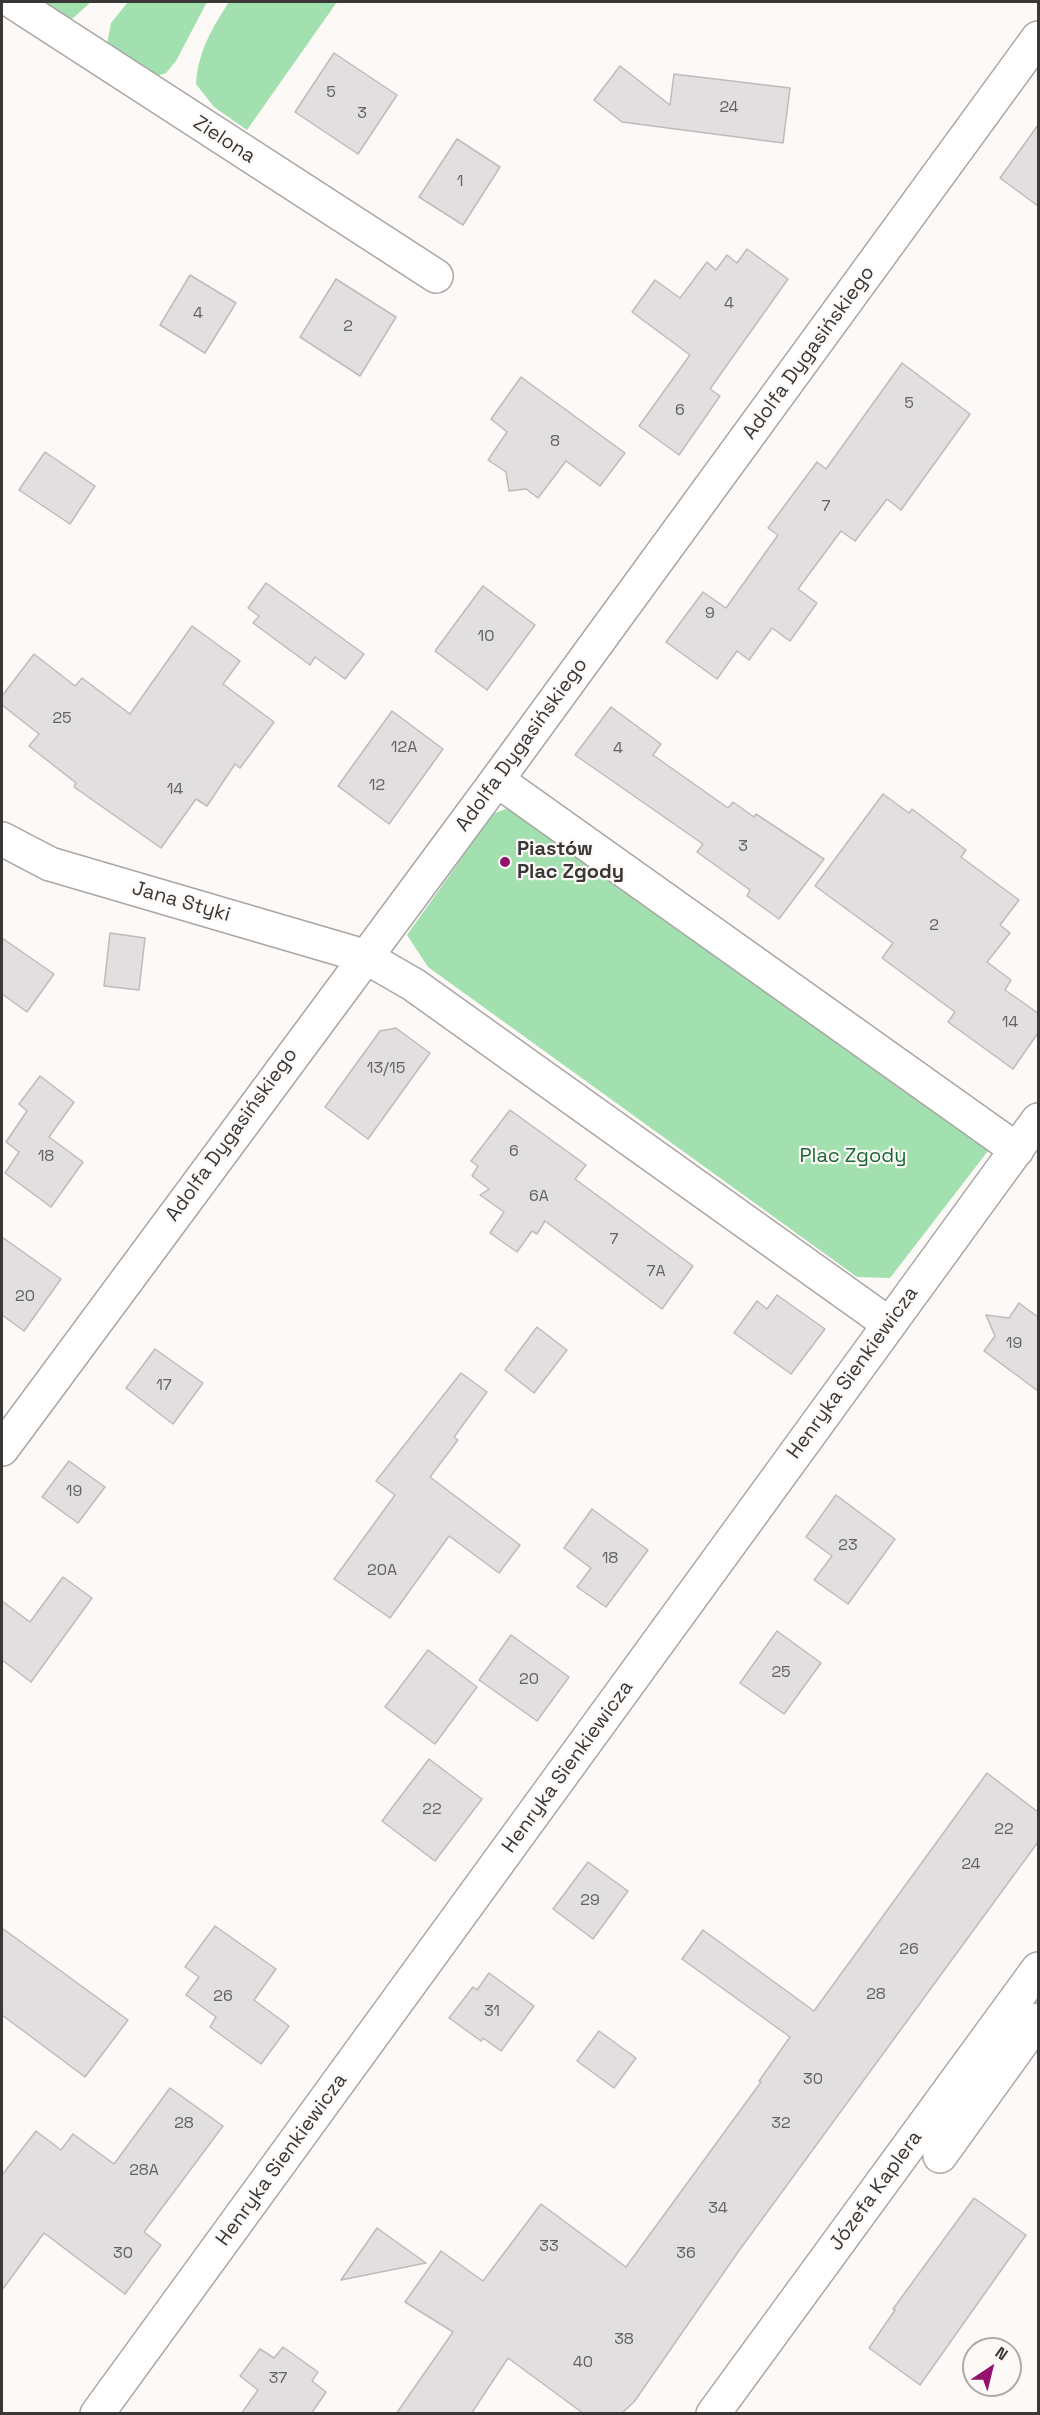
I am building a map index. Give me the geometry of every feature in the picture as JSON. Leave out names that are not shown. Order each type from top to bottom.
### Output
[{"type":"street","name":"Zielona","points":[[13,2],[436,276]]},
{"type":"street","name":"Adolfa Dygasińskiego","points":[[2,1449],[364,956],[497,780],[1038,38]]},
{"type":"street","points":[[497,780],[1017,1149]]},
{"type":"street","name":"Jana Styki","points":[[2,839],[50,864],[364,956]]},
{"type":"street","points":[[364,956],[414,985],[889,1324]]},
{"type":"street","name":"Henryka Sienkiewicza","points":[[97,2414],[1038,1120]]},
{"type":"street","name":"Józefa Kaplera","points":[[713,2414],[1038,1969]]},
{"type":"street","name":"Józefa Kaplera","points":[[940,2156],[1038,2020]]},
{"type":"green space","points":[[27,2],[91,2],[72,19],[61,21]]},
{"type":"green space","points":[[128,2],[207,2],[176,61],[166,73],[147,79],[107,44],[111,23]]},
{"type":"green space","points":[[229,2],[337,2],[247,130],[214,107],[196,84],[197,72],[207,41]]},
{"type":"green space","name":"Plac Zgody","points":[[508,808],[989,1136],[988,1151],[890,1278],[857,1277],[428,967],[407,935],[493,814]]},
{"type":"building","points":[[334,53],[397,95],[358,154],[295,112]]},
{"type":"building","points":[[620,66],[670,105],[674,74],[790,88],[783,143],[622,122],[594,100]]},
{"type":"building","points":[[1038,125],[1038,206],[1000,178]]},
{"type":"building","points":[[457,139],[500,167],[463,225],[419,197]]},
{"type":"building","points":[[747,249],[788,279],[710,389],[720,396],[679,455],[639,426],[690,355],[632,312],[655,280],[680,298],[707,262],[716,270],[727,255],[737,263]]},
{"type":"building","points":[[190,275],[236,303],[205,353],[160,325]]},
{"type":"building","points":[[336,279],[396,317],[360,376],[300,337]]},
{"type":"building","points":[[902,363],[970,414],[901,510],[887,499],[855,541],[841,531],[798,589],[817,603],[790,641],[772,628],[749,660],[737,651],[717,679],[666,642],[703,592],[726,608],[778,535],[768,528],[817,462],[826,469]]},
{"type":"building","points":[[521,377],[625,453],[600,486],[566,461],[538,498],[526,489],[509,491],[506,472],[488,460],[507,432],[491,419]]},
{"type":"building","points":[[45,452],[95,486],[70,524],[19,490]]},
{"type":"building","points":[[266,583],[364,654],[345,679],[315,657],[310,665],[253,623],[259,616],[248,608]]},
{"type":"building","points":[[483,586],[535,625],[487,690],[435,651]]},
{"type":"building","points":[[192,626],[240,661],[223,684],[274,722],[240,768],[235,764],[207,806],[196,799],[161,848],[74,787],[76,783],[29,746],[39,734],[2,705],[2,696],[34,654],[75,686],[82,678],[130,714]]},
{"type":"building","points":[[611,707],[661,744],[653,755],[728,808],[733,802],[754,817],[756,814],[824,859],[779,919],[747,896],[750,890],[697,852],[703,844],[575,755]]},
{"type":"building","points":[[392,711],[443,749],[389,824],[338,786]]},
{"type":"building","points":[[883,794],[909,813],[912,809],[966,850],[961,857],[1019,900],[1000,925],[1010,933],[987,962],[1011,980],[1005,990],[1038,1013],[1038,1033],[1013,1069],[948,1022],[955,1012],[882,958],[893,943],[815,886]]},
{"type":"building","points":[[110,933],[145,938],[139,990],[104,986]]},
{"type":"building","points":[[2,938],[54,974],[27,1012],[2,994]]},
{"type":"building","points":[[396,1028],[430,1053],[368,1139],[325,1107],[380,1031]]},
{"type":"building","points":[[40,1076],[74,1102],[49,1137],[83,1162],[51,1207],[5,1173],[19,1152],[6,1142],[27,1111],[19,1104]]},
{"type":"building","points":[[510,1110],[586,1165],[575,1179],[693,1266],[662,1309],[545,1221],[537,1234],[532,1231],[517,1252],[490,1233],[504,1212],[480,1195],[489,1189],[472,1176],[478,1166],[471,1161]]},
{"type":"building","points":[[2,1237],[61,1279],[24,1331],[2,1315]]},
{"type":"building","points":[[777,1295],[825,1329],[791,1374],[734,1333],[757,1301],[767,1309]]},
{"type":"building","points":[[1019,1303],[1038,1317],[1038,1391],[984,1351],[995,1336],[986,1315],[1009,1318]]},
{"type":"building","points":[[537,1327],[567,1350],[534,1393],[505,1370]]},
{"type":"building","points":[[155,1349],[203,1383],[173,1424],[126,1388]]},
{"type":"building","points":[[461,1373],[487,1392],[454,1437],[458,1440],[430,1477],[520,1545],[499,1573],[449,1536],[390,1618],[334,1579],[395,1495],[376,1481]]},
{"type":"building","points":[[69,1461],[105,1487],[78,1523],[42,1497]]},
{"type":"building","points":[[836,1495],[895,1539],[848,1604],[814,1580],[832,1556],[806,1537]]},
{"type":"building","points":[[592,1509],[648,1550],[606,1607],[577,1587],[591,1568],[564,1548]]},
{"type":"building","points":[[63,1577],[92,1598],[31,1682],[2,1660],[2,1601],[30,1622]]},
{"type":"building","points":[[777,1631],[821,1663],[784,1714],[740,1683]]},
{"type":"building","points":[[511,1635],[569,1677],[537,1721],[479,1680]]},
{"type":"building","points":[[428,1650],[477,1687],[435,1744],[385,1707]]},
{"type":"building","points":[[429,1759],[482,1799],[435,1861],[382,1821]]},
{"type":"building","points":[[987,1773],[1038,1812],[1038,1842],[738,2252],[634,2402],[621,2414],[584,2414],[508,2358],[471,2414],[396,2414],[453,2332],[405,2302],[441,2251],[483,2281],[541,2204],[626,2267],[761,2082],[759,2081],[790,2037],[682,1959],[703,1930],[814,2011]]},
{"type":"building","points":[[588,1862],[628,1891],[593,1939],[553,1909]]},
{"type":"building","points":[[215,1926],[276,1969],[254,2000],[289,2026],[261,2064],[210,2027],[216,2017],[186,1995],[199,1977],[185,1967]]},
{"type":"building","points":[[2,1928],[128,2020],[85,2077],[2,2015]]},
{"type":"building","points":[[489,1973],[534,2006],[501,2051],[483,2038],[481,2041],[449,2018],[473,1987],[477,1990]]},
{"type":"building","points":[[599,2031],[636,2058],[614,2088],[577,2061]]},
{"type":"building","points":[[170,2088],[223,2126],[144,2232],[161,2245],[125,2294],[44,2233],[2,2290],[2,2175],[36,2131],[61,2150],[73,2134],[114,2164]]},
{"type":"building","points":[[974,2198],[1026,2235],[920,2385],[869,2348],[895,2310],[893,2309]]},
{"type":"building","points":[[377,2228],[426,2263],[341,2280]]},
{"type":"building","points":[[283,2347],[318,2372],[312,2381],[326,2392],[311,2414],[241,2414],[258,2390],[240,2376],[260,2349],[274,2358]]},
{"type":"place","name":"Piastów Plac Zgody","points":[[505,862]]}]
